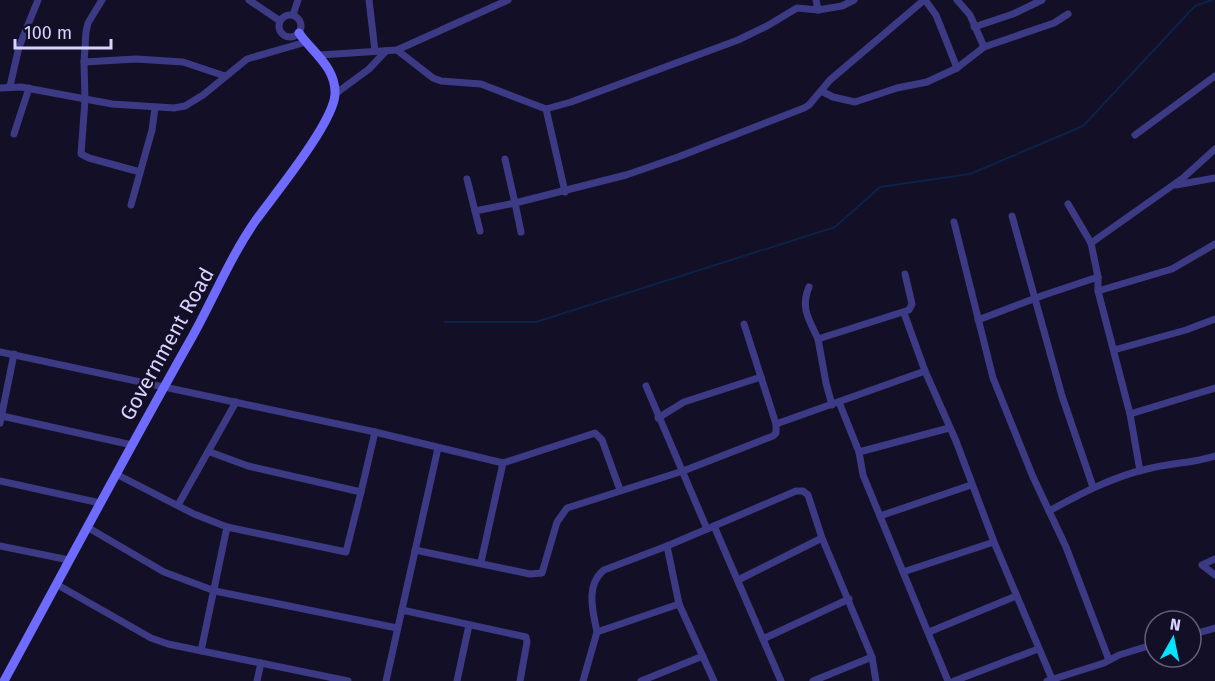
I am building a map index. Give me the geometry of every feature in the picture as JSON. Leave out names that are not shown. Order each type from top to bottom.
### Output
[{"type":"street","points":[[10,86],[19,46],[38,0]]},
{"type":"street","points":[[102,0],[88,23],[84,62],[85,100],[81,154],[140,172]]},
{"type":"street","points":[[249,0],[280,21]]},
{"type":"street","points":[[294,15],[298,0]]},
{"type":"street","points":[[369,0],[375,51]]},
{"type":"street","points":[[320,55],[397,50],[508,0]]},
{"type":"street","points":[[816,0],[818,10]]},
{"type":"street","points":[[397,50],[433,78],[441,81],[481,84],[546,109],[732,43],[797,8],[818,10],[842,6],[854,0]]},
{"type":"street","points":[[475,211],[565,192],[678,157],[809,105],[833,77],[925,0],[936,15],[957,68]]},
{"type":"street","points":[[957,0],[966,9],[984,47]]},
{"type":"street","points":[[974,27],[1013,14],[1042,0]]},
{"type":"street","points":[[821,91],[833,98],[855,102],[897,88],[927,82],[957,68],[984,47],[1054,23],[1068,14]]},
{"type":"street","points":[[294,15],[301,23],[299,33],[292,37],[284,36],[279,29],[280,21],[286,16],[294,15]]},
{"type":"street","points":[[299,33],[320,55],[328,69],[335,94],[369,69],[386,51]]},
{"type":"street","points":[[0,88],[10,86],[29,88],[85,100],[174,108],[185,106],[203,95],[247,59],[306,42]]},
{"type":"street","points":[[84,62],[136,59],[183,62],[225,76]]},
{"type":"street","points":[[1135,135],[1215,76]]},
{"type":"street","points":[[14,134],[29,88]]},
{"type":"street","name":"Government Road","points":[[4,681],[198,327],[237,251],[254,223],[316,137],[335,94]]},
{"type":"street","points":[[131,205],[156,108]]},
{"type":"street","points":[[546,109],[565,192]]},
{"type":"street","points":[[1091,243],[1174,185],[1215,149]]},
{"type":"street","points":[[505,159],[521,232]]},
{"type":"street","points":[[1174,185],[1215,178]]},
{"type":"street","points":[[467,179],[480,231]]},
{"type":"street","points":[[1068,204],[1091,243],[1098,277],[1098,291],[1130,414],[1140,471]]},
{"type":"street","points":[[1012,216],[1062,396],[1093,487]]},
{"type":"street","points":[[954,222],[993,378],[1070,558],[1109,660]]},
{"type":"street","points":[[1098,291],[1172,269],[1215,244]]},
{"type":"street","points":[[818,339],[904,313],[912,306],[905,274]]},
{"type":"street","points":[[978,320],[1098,277]]},
{"type":"street","points":[[809,286],[805,309],[818,339],[826,383],[859,453],[863,475],[948,681]]},
{"type":"street","points":[[904,313],[925,371],[1050,680],[1074,677],[1109,660],[1143,648]]},
{"type":"street","points":[[1114,350],[1186,330],[1215,319]]},
{"type":"street","points":[[415,550],[530,574],[542,573],[557,522],[563,512],[573,505],[683,471],[773,436],[776,433],[776,424],[744,324]]},
{"type":"street","points":[[0,352],[375,432],[503,463],[595,433],[602,440],[620,490]]},
{"type":"street","points":[[14,354],[1,420],[132,445]]},
{"type":"street","points":[[776,424],[925,371]]},
{"type":"street","points":[[658,418],[684,402],[761,377]]},
{"type":"street","points":[[646,386],[683,471],[738,580],[781,681]]},
{"type":"street","points":[[1130,414],[1215,387]]},
{"type":"street","points":[[178,505],[210,452],[236,402]]},
{"type":"street","points":[[859,453],[949,428]]},
{"type":"street","points":[[116,474],[209,521],[227,527],[346,552],[375,432]]},
{"type":"street","points":[[386,681],[438,448]]},
{"type":"street","points":[[210,452],[248,466],[361,492]]},
{"type":"street","points":[[1049,511],[1093,487],[1140,471],[1215,456]]},
{"type":"street","points":[[481,562],[503,463]]},
{"type":"street","points":[[0,481],[100,503]]},
{"type":"street","points":[[880,516],[971,485]]},
{"type":"street","points":[[584,681],[597,632],[592,599],[594,585],[599,574],[800,491],[808,495],[822,538],[873,657],[876,681]]},
{"type":"street","points":[[87,527],[164,572],[215,591],[398,628]]},
{"type":"street","points":[[201,651],[227,527]]},
{"type":"street","points":[[738,580],[822,538]]},
{"type":"street","points":[[903,572],[994,542]]},
{"type":"street","points":[[0,546],[69,560]]},
{"type":"street","points":[[668,546],[680,604],[714,681]]},
{"type":"street","points":[[1215,559],[1202,565],[1215,575]]},
{"type":"street","points":[[56,584],[151,638],[168,644],[348,681]]},
{"type":"street","points":[[929,632],[1016,596]]},
{"type":"street","points":[[763,639],[849,599]]},
{"type":"street","points":[[597,632],[680,604]]},
{"type":"street","points":[[402,610],[526,638],[520,681]]},
{"type":"street","points":[[457,681],[469,625]]},
{"type":"street","points":[[954,681],[1038,649]]},
{"type":"street","points":[[641,681],[703,656]]},
{"type":"street","points":[[813,681],[873,657]]},
{"type":"street","points":[[257,681],[261,663]]},
{"type":"waterway","points":[[445,322],[536,322],[835,227],[880,187],[970,174],[1083,126],[1195,6],[1212,0]]}]
